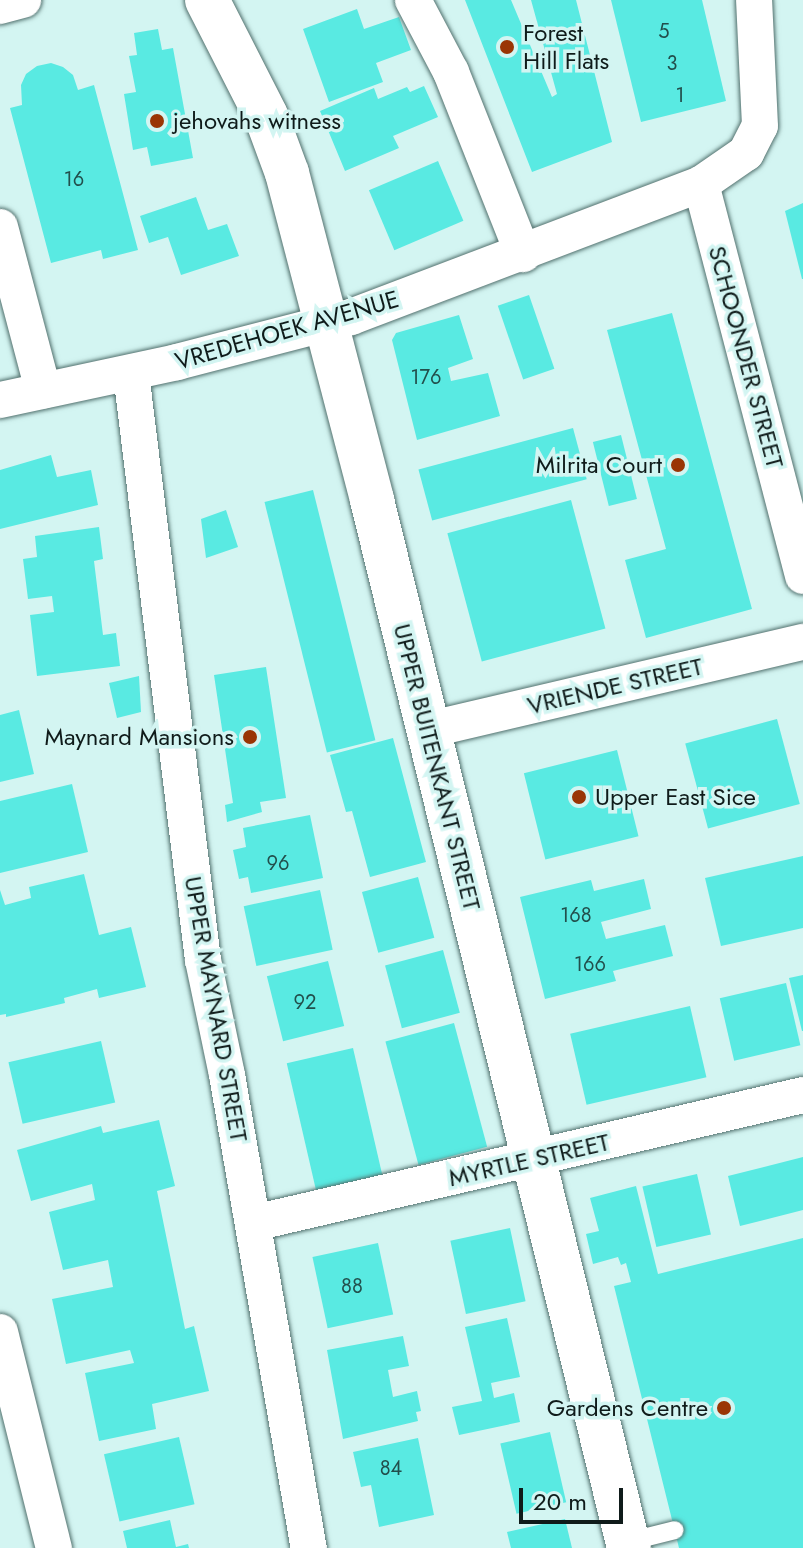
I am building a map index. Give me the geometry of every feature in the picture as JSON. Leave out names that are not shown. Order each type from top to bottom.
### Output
[{"type":"street","points":[[0,6],[23,0]]},
{"type":"street","name":"UPPER BUITENKANT STREET","points":[[207,0],[266,116],[287,173],[628,1545]]},
{"type":"street","points":[[413,0],[451,72],[523,254]]},
{"type":"street","name":"VREDEHOEK AVENUE","points":[[0,400],[131,373],[353,316],[701,184],[746,153],[760,126],[754,0]]},
{"type":"street","name":"SCHOONDER STREET","points":[[701,184],[803,576]]},
{"type":"street","points":[[0,227],[43,390]]},
{"type":"street","name":"UPPER MAYNARD STREET","points":[[131,373],[203,960],[254,1223],[309,1548]]},
{"type":"street","name":"VRIENDE STREET","points":[[427,730],[803,642]]},
{"type":"street","name":"MYRTLE STREET","points":[[254,1223],[803,1095]]},
{"type":"street","points":[[0,1332],[54,1548]]},
{"type":"lane","points":[[628,1545],[675,1530]]},
{"type":"building","name":"Forest Hill Flats","points":[[465,0],[511,0],[552,97],[557,94],[531,0],[576,0],[612,142],[532,172]]},
{"type":"building","points":[[611,0],[702,0],[726,101],[641,122]]},
{"type":"building","points":[[357,9],[364,29],[399,17],[411,50],[376,63],[383,82],[329,102],[303,29]]},
{"type":"building","name":"jehovahs witness","points":[[158,29],[162,50],[173,48],[193,158],[151,166],[147,147],[133,150],[124,94],[136,92],[129,56],[137,55],[134,33]]},
{"type":"building","points":[[51,63],[73,75],[78,90],[94,85],[138,250],[103,259],[101,250],[51,263],[10,108],[22,105],[21,85],[26,74],[37,66]]},
{"type":"building","points":[[424,86],[438,117],[393,136],[399,148],[345,171],[320,111],[374,88],[378,99],[407,87],[410,92]]},
{"type":"building","points":[[438,161],[463,221],[394,250],[369,190]]},
{"type":"building","points":[[196,197],[208,230],[227,224],[239,256],[181,275],[168,237],[149,243],[140,216]]},
{"type":"building","points":[[803,203],[803,279],[802,279],[785,211]]},
{"type":"building","points":[[529,295],[554,369],[523,379],[498,306]]},
{"type":"building","name":"Milrita Court","points":[[672,313],[752,609],[646,638],[625,560],[666,549],[607,330]]},
{"type":"building","points":[[459,315],[473,359],[448,368],[451,381],[488,373],[500,416],[417,440],[392,340],[396,333]]},
{"type":"building","points":[[573,428],[587,479],[432,521],[418,469]]},
{"type":"building","points":[[621,435],[637,499],[609,506],[593,442]]},
{"type":"building","points":[[51,455],[57,477],[91,470],[98,505],[0,529],[0,470]]},
{"type":"building","points":[[313,490],[375,740],[327,752],[264,502]]},
{"type":"building","points":[[571,500],[605,628],[482,662],[447,533]]},
{"type":"building","points":[[226,510],[238,547],[206,558],[201,519]]},
{"type":"building","points":[[99,527],[103,559],[94,561],[103,635],[116,633],[120,666],[37,676],[30,615],[54,612],[52,596],[28,599],[23,559],[37,557],[35,536]]},
{"type":"building","name":"Maynard Mansions","points":[[266,667],[286,798],[260,802],[262,812],[227,822],[225,805],[233,803],[214,675]]},
{"type":"building","points":[[139,676],[141,712],[117,718],[109,683]]},
{"type":"building","points":[[19,710],[34,774],[0,782],[0,715]]},
{"type":"building","points":[[777,719],[800,804],[708,829],[685,744]]},
{"type":"building","points":[[393,738],[426,862],[370,877],[352,811],[346,812],[330,755]]},
{"type":"building","name":"Upper East Sice","points":[[617,750],[639,836],[545,860],[524,773]]},
{"type":"building","points":[[72,784],[88,852],[0,873],[0,801]]},
{"type":"building","points":[[310,815],[323,878],[251,893],[248,877],[239,879],[233,850],[246,847],[243,828]]},
{"type":"building","points":[[803,856],[803,928],[721,946],[705,878]]},
{"type":"building","points":[[84,874],[99,935],[131,927],[146,987],[99,998],[97,989],[64,998],[65,1003],[6,1017],[6,1014],[0,1015],[0,890],[5,905],[31,898],[29,887]]},
{"type":"building","points":[[418,877],[434,938],[378,953],[362,892]]},
{"type":"building","points":[[644,879],[651,909],[601,922],[606,939],[665,925],[673,956],[613,971],[616,981],[545,999],[520,897],[591,880],[594,891]]},
{"type":"building","points":[[320,890],[333,950],[256,966],[244,906]]},
{"type":"building","points":[[443,950],[460,1013],[402,1028],[385,966]]},
{"type":"building","points":[[328,961],[344,1026],[283,1041],[267,976]]},
{"type":"building","points":[[803,975],[803,1031],[802,1031],[789,978]]},
{"type":"building","points":[[786,983],[800,1045],[734,1061],[720,998]]},
{"type":"building","points":[[690,1006],[706,1077],[587,1105],[570,1034]]},
{"type":"building","points":[[454,1023],[487,1147],[419,1165],[385,1041]]},
{"type":"building","points":[[101,1041],[115,1102],[23,1124],[8,1062]]},
{"type":"building","points":[[353,1048],[382,1175],[316,1190],[287,1063]]},
{"type":"building","points":[[159,1120],[175,1186],[157,1191],[185,1329],[194,1326],[209,1391],[152,1404],[156,1429],[99,1441],[85,1373],[134,1363],[130,1350],[66,1364],[52,1299],[113,1287],[108,1260],[63,1270],[49,1212],[95,1200],[92,1184],[31,1201],[17,1150],[101,1126],[103,1133]]},
{"type":"building","points":[[803,1157],[803,1210],[740,1226],[728,1176]]},
{"type":"building","points":[[697,1174],[711,1234],[656,1247],[642,1187]]},
{"type":"building","name":"Gardens Centre","points":[[636,1186],[658,1274],[803,1238],[803,1548],[679,1548],[614,1286],[631,1282],[626,1263],[621,1265],[618,1257],[593,1264],[586,1234],[599,1231],[590,1198]]},
{"type":"building","points":[[510,1228],[526,1301],[466,1314],[450,1241]]},
{"type":"building","points":[[378,1243],[393,1314],[328,1328],[312,1257]]},
{"type":"building","points":[[507,1318],[520,1377],[491,1383],[494,1398],[514,1393],[520,1422],[459,1435],[452,1407],[482,1401],[465,1327]]},
{"type":"building","points":[[403,1336],[409,1366],[388,1370],[393,1397],[417,1391],[421,1411],[416,1412],[418,1421],[343,1439],[327,1350]]},
{"type":"building","points":[[550,1432],[566,1502],[517,1514],[500,1443]]},
{"type":"building","points":[[179,1437],[195,1504],[119,1522],[104,1454]]},
{"type":"building","points":[[418,1438],[434,1515],[379,1527],[371,1485],[361,1487],[353,1452]]},
{"type":"building","points":[[565,1519],[572,1548],[511,1548],[507,1532]]},
{"type":"building","points":[[170,1520],[176,1547],[188,1544],[189,1548],[127,1548],[123,1531]]},
{"type":"place","name":"Forest Hill Flats","points":[[507,47]]},
{"type":"place","name":"jehovahs witness","points":[[157,121]]},
{"type":"place","name":"Milrita Court","points":[[678,465]]},
{"type":"place","name":"Maynard Mansions","points":[[250,737]]},
{"type":"place","name":"Upper East Sice","points":[[579,797]]},
{"type":"place","name":"Gardens Centre","points":[[724,1408]]}]
